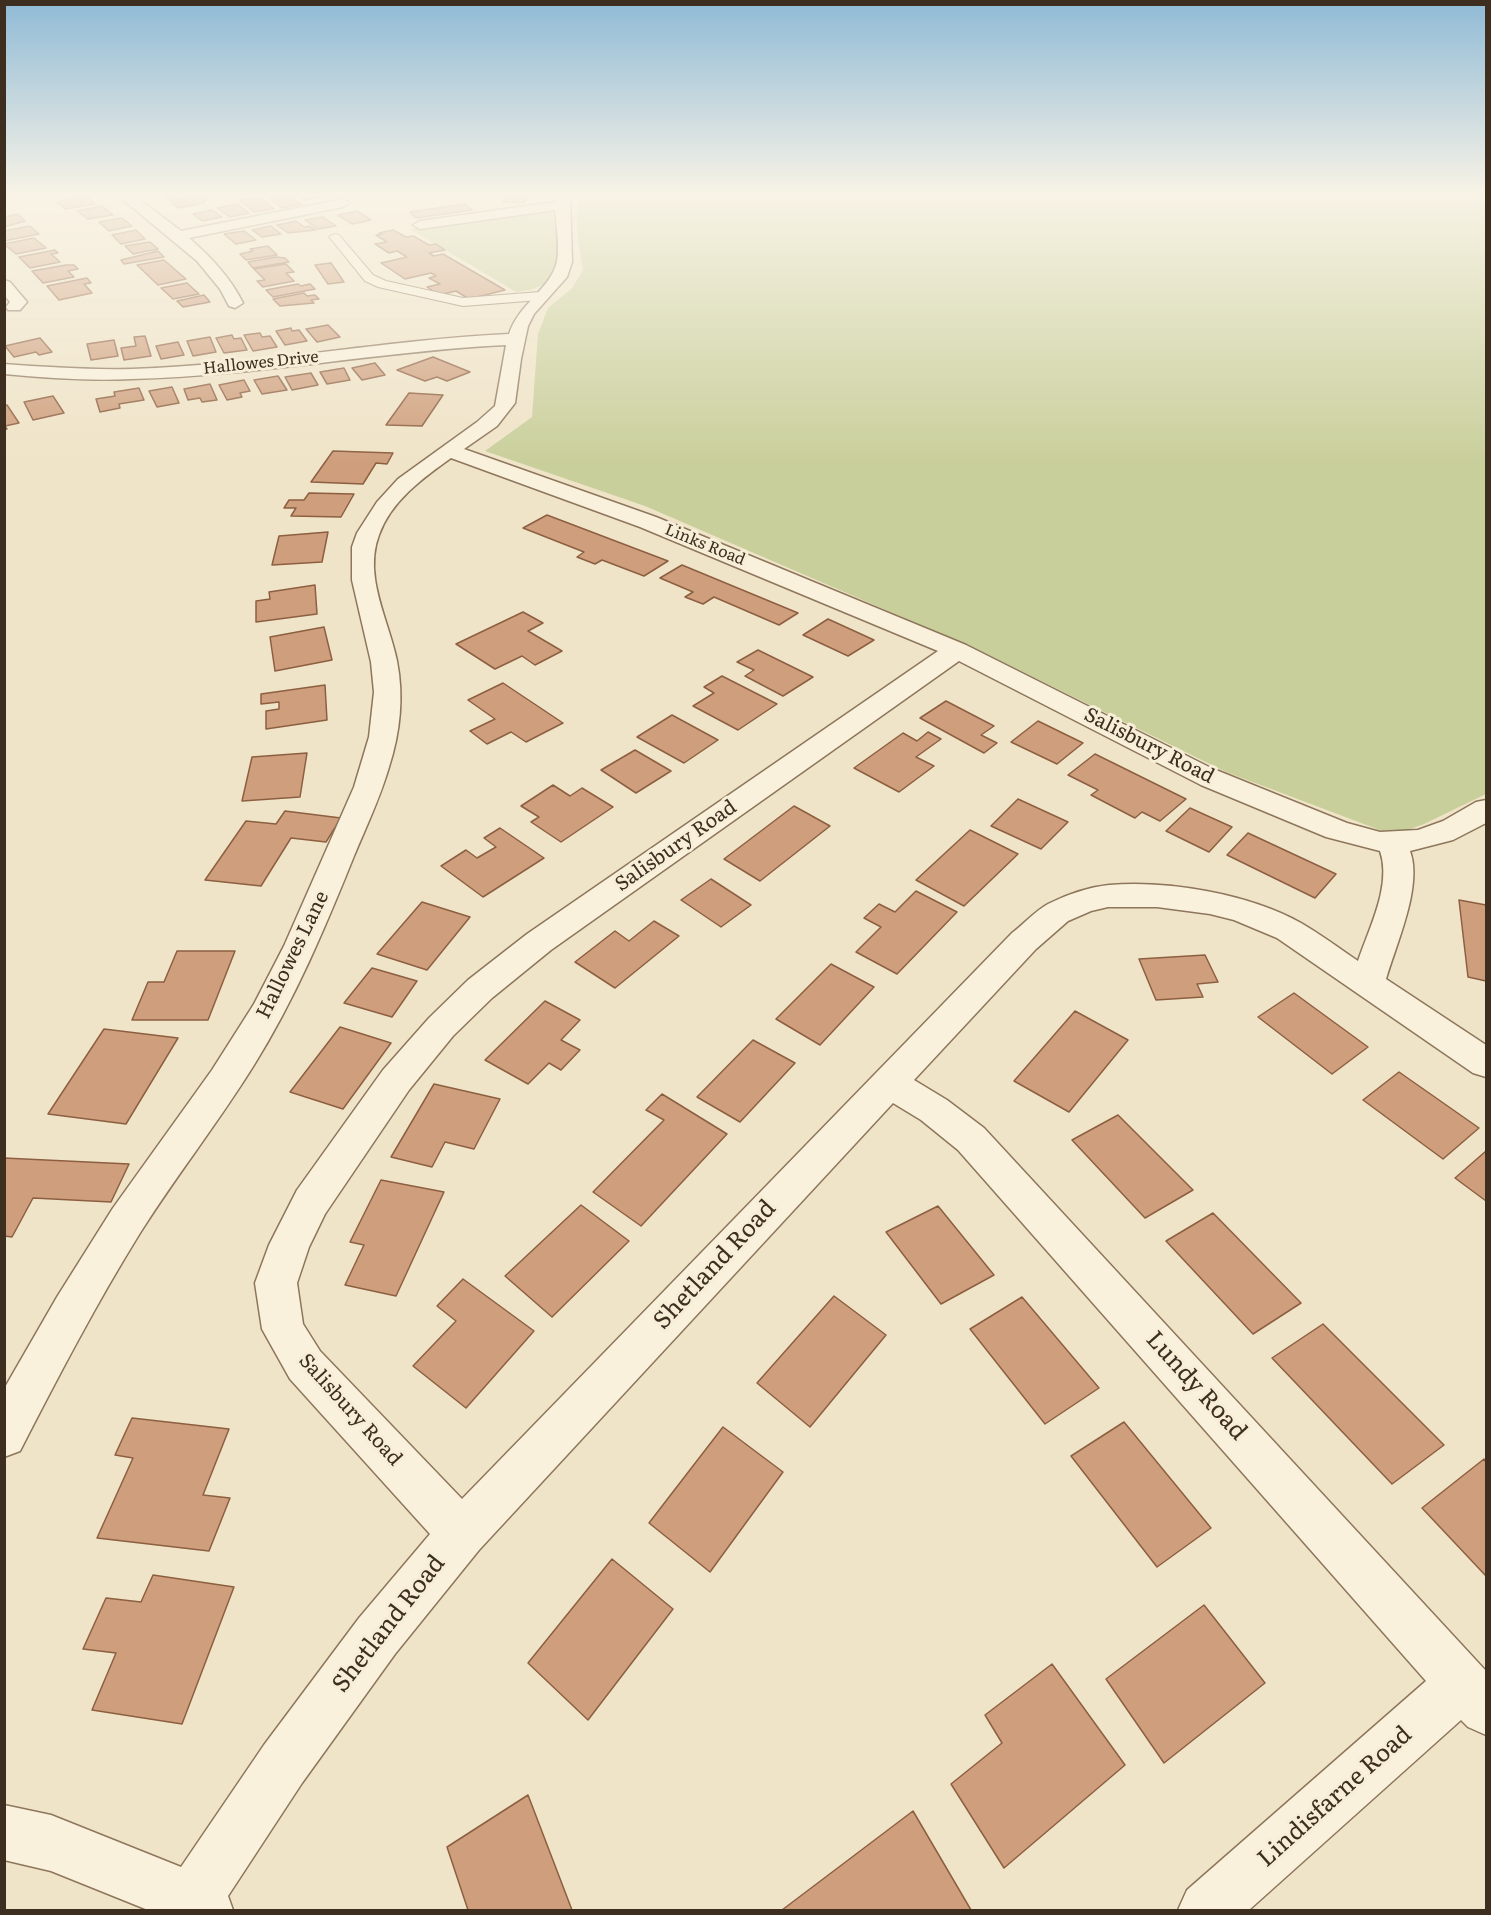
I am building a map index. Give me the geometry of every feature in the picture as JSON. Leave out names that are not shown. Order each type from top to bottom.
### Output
[{"type":"street","points":[[223,282],[233,295],[235,303]]},
{"type":"street","name":"Hallowes Lane","points":[[6,1430],[89,1281],[146,1191],[213,1098],[267,1013],[313,921],[370,782],[384,736],[387,695],[385,663],[369,606],[363,563],[366,537],[377,515],[397,490],[490,422],[501,411],[506,403],[516,339],[524,317],[553,282]]},
{"type":"street","points":[[4,285],[19,302],[14,307]]},
{"type":"street","name":"Hallowes Drive","points":[[4,369],[75,375],[175,372],[457,341],[516,339]]},
{"type":"street","name":"Links Road","points":[[449,450],[648,522],[957,650]]},
{"type":"street","name":"Salisbury Road","points":[[462,1533],[305,1365],[283,1329],[276,1283],[289,1245],[311,1202],[396,1080],[441,1027],[480,989],[539,942],[957,650],[1202,774],[1359,837],[1392,842],[1418,840],[1446,832],[1471,820],[1486,809]]},
{"type":"street","points":[[1368,982],[1397,889],[1399,862],[1392,842]]},
{"type":"street","name":"Shetland Road","points":[[198,1905],[296,1746],[377,1636],[462,1533],[1024,941],[1057,913],[1082,902],[1108,896],[1157,896],[1210,903],[1244,912],[1288,930],[1486,1063]]},
{"type":"street","name":"Lundy Road","points":[[888,1083],[934,1110],[971,1139],[1475,1696]]},
{"type":"street","name":"Lindisfarne Road","points":[[1207,1911],[1475,1696]]},
{"type":"street","points":[[4,1832],[51,1843],[198,1905]]},
{"type":"lane","points":[[377,282],[463,303],[540,296]]},
{"type":"green space","points":[[500,282],[547,282],[534,289],[516,292]]},
{"type":"green space","points":[[575,282],[1486,282],[1486,794],[1424,824],[1393,835],[1226,772],[974,648],[645,506],[485,451],[532,417],[538,334],[548,308]]},
{"type":"building","points":[[65,282],[90,282],[84,284],[92,293],[59,300],[47,286]]},
{"type":"building","points":[[258,282],[287,282],[263,287]]},
{"type":"building","points":[[437,282],[492,282],[505,290],[469,299],[456,291],[439,295],[427,287],[440,284]]},
{"type":"building","points":[[187,283],[199,294],[173,299],[161,288]]},
{"type":"building","points":[[298,284],[301,286],[310,284],[315,289],[273,297],[266,290]]},
{"type":"building","points":[[304,293],[307,296],[315,295],[319,299],[311,300],[314,303],[280,306],[273,299]]},
{"type":"building","points":[[204,295],[210,302],[183,307],[177,301]]},
{"type":"building","points":[[328,325],[340,337],[317,342],[306,329]]},
{"type":"building","points":[[291,328],[292,331],[299,330],[307,341],[285,345],[276,331]]},
{"type":"building","points":[[260,333],[262,337],[270,336],[277,347],[253,351],[244,335]]},
{"type":"building","points":[[232,335],[234,339],[241,338],[247,350],[224,353],[216,338]]},
{"type":"building","points":[[145,336],[151,356],[124,360],[121,348],[136,346],[134,337]]},
{"type":"building","points":[[210,337],[216,352],[193,356],[187,341]]},
{"type":"building","points":[[40,338],[52,352],[39,355],[36,352],[14,357],[5,346]]},
{"type":"building","points":[[114,340],[118,356],[91,360],[87,344]]},
{"type":"building","points":[[178,342],[184,355],[161,359],[156,346]]},
{"type":"building","points":[[433,357],[470,372],[447,381],[437,377],[425,381],[397,370]]},
{"type":"building","points":[[375,363],[385,375],[362,380],[352,368]]},
{"type":"building","points":[[344,368],[350,380],[327,384],[320,372]]},
{"type":"building","points":[[311,373],[318,385],[292,390],[285,377]]},
{"type":"building","points":[[278,376],[287,390],[262,394],[254,380]]},
{"type":"building","points":[[244,380],[250,391],[240,393],[242,397],[227,400],[219,385]]},
{"type":"building","points":[[210,384],[217,400],[202,402],[200,398],[188,400],[184,389]]},
{"type":"building","points":[[172,387],[179,403],[157,407],[149,391]]},
{"type":"building","points":[[139,388],[144,400],[119,404],[120,408],[100,412],[96,399],[115,396],[114,392]]},
{"type":"building","points":[[409,393],[443,395],[422,426],[386,425]]},
{"type":"building","points":[[53,396],[64,413],[33,420],[24,402]]},
{"type":"building","points":[[7,405],[19,423],[5,426],[7,429],[4,430],[4,406]]},
{"type":"building","points":[[333,451],[393,453],[387,464],[376,463],[363,484],[311,482]]},
{"type":"building","points":[[309,493],[354,494],[341,517],[291,516],[296,508],[284,508],[289,500],[304,500]]},
{"type":"building","points":[[547,515],[668,561],[644,576],[602,560],[595,564],[577,557],[584,552],[523,528]]},
{"type":"building","points":[[328,532],[322,562],[272,565],[279,536]]},
{"type":"building","points":[[682,565],[798,613],[779,625],[714,597],[703,604],[685,597],[693,592],[660,578]]},
{"type":"building","points":[[315,585],[317,614],[256,622],[256,601],[270,599],[269,592]]},
{"type":"building","points":[[523,612],[543,623],[528,631],[562,651],[535,665],[522,656],[495,669],[456,644]]},
{"type":"building","points":[[828,619],[874,640],[848,656],[803,635]]},
{"type":"building","points":[[324,627],[332,660],[275,671],[270,637]]},
{"type":"building","points":[[758,650],[813,677],[783,696],[745,676],[754,670],[737,662]]},
{"type":"building","points":[[722,676],[777,704],[738,730],[693,706],[714,693],[704,687]]},
{"type":"building","points":[[503,683],[563,723],[526,742],[511,732],[487,744],[470,731],[495,719],[468,700]]},
{"type":"building","points":[[325,685],[327,720],[266,729],[266,711],[279,709],[279,702],[261,704],[261,694]]},
{"type":"building","points":[[946,701],[994,726],[981,735],[997,743],[984,753],[920,718]]},
{"type":"building","points":[[672,715],[718,740],[684,763],[637,737]]},
{"type":"building","points":[[1038,721],[1083,743],[1057,764],[1011,742]]},
{"type":"building","points":[[928,732],[941,739],[916,757],[934,766],[899,792],[854,768],[903,733],[917,741]]},
{"type":"building","points":[[635,750],[671,771],[636,793],[601,770]]},
{"type":"building","points":[[307,753],[300,797],[242,801],[252,757]]},
{"type":"building","points":[[1095,754],[1186,799],[1160,821],[1142,812],[1135,818],[1091,795],[1098,790],[1068,775]]},
{"type":"building","points":[[553,785],[570,796],[582,788],[613,807],[561,842],[531,822],[539,817],[521,806]]},
{"type":"building","points":[[1018,799],[1068,822],[1041,849],[991,826]]},
{"type":"building","points":[[794,806],[830,826],[760,881],[724,859]]},
{"type":"building","points":[[1190,808],[1232,827],[1209,852],[1166,831]]},
{"type":"building","points":[[285,811],[341,818],[326,842],[291,838],[261,886],[205,880],[246,821],[276,824]]},
{"type":"building","points":[[500,828],[544,858],[483,897],[441,866],[466,850],[477,858],[496,847],[484,838]]},
{"type":"building","points":[[970,830],[1018,854],[964,906],[916,880]]},
{"type":"building","points":[[1248,833],[1336,874],[1315,898],[1227,855]]},
{"type":"building","points":[[711,879],[751,905],[721,927],[681,900]]},
{"type":"building","points":[[916,891],[957,912],[897,974],[856,952],[881,927],[864,918],[879,904],[895,912]]},
{"type":"building","points":[[1459,900],[1486,905],[1486,981],[1468,977]]},
{"type":"building","points":[[422,902],[470,917],[427,970],[377,954]]},
{"type":"building","points":[[654,921],[679,936],[615,988],[575,962],[615,931],[629,941]]},
{"type":"building","points":[[177,951],[235,951],[208,1020],[132,1020],[148,982],[164,982]]},
{"type":"building","points":[[1205,955],[1218,982],[1197,984],[1203,997],[1156,1000],[1139,959]]},
{"type":"building","points":[[831,964],[874,987],[820,1045],[776,1019]]},
{"type":"building","points":[[372,968],[417,981],[392,1017],[344,1003]]},
{"type":"building","points":[[1294,993],[1368,1047],[1332,1074],[1258,1017]]},
{"type":"building","points":[[545,1001],[580,1020],[561,1040],[580,1050],[561,1070],[549,1063],[528,1084],[485,1060]]},
{"type":"building","points":[[1075,1011],[1128,1040],[1069,1112],[1014,1081]]},
{"type":"building","points":[[340,1027],[391,1043],[343,1109],[290,1092]]},
{"type":"building","points":[[104,1029],[178,1038],[126,1124],[48,1114]]},
{"type":"building","points":[[753,1040],[795,1063],[740,1122],[697,1097]]},
{"type":"building","points":[[1399,1072],[1479,1128],[1443,1159],[1363,1100]]},
{"type":"building","points":[[434,1084],[500,1099],[474,1149],[445,1142],[432,1167],[391,1157]]},
{"type":"building","points":[[662,1094],[727,1134],[641,1226],[593,1192],[664,1120],[646,1110]]},
{"type":"building","points":[[1118,1115],[1193,1190],[1145,1218],[1072,1140]]},
{"type":"building","points":[[1486,1151],[1486,1201],[1455,1178]]},
{"type":"building","points":[[4,1158],[129,1164],[111,1202],[33,1198],[12,1237],[4,1236]]},
{"type":"building","points":[[381,1180],[444,1192],[396,1296],[345,1285],[364,1245],[350,1242]]},
{"type":"building","points":[[581,1205],[629,1241],[552,1317],[505,1276]]},
{"type":"building","points":[[938,1206],[994,1275],[941,1304],[886,1232]]},
{"type":"building","points":[[1213,1213],[1301,1303],[1253,1334],[1166,1241]]},
{"type":"building","points":[[463,1279],[534,1331],[466,1408],[413,1366],[456,1321],[437,1306]]},
{"type":"building","points":[[834,1296],[886,1335],[810,1427],[757,1383]]},
{"type":"building","points":[[1022,1297],[1099,1388],[1045,1424],[970,1329]]},
{"type":"building","points":[[1323,1324],[1444,1445],[1392,1484],[1272,1358]]},
{"type":"building","points":[[132,1418],[229,1429],[203,1495],[230,1498],[209,1551],[97,1538],[133,1458],[115,1455]]},
{"type":"building","points":[[1124,1422],[1211,1528],[1157,1567],[1071,1456]]},
{"type":"building","points":[[723,1427],[783,1472],[710,1572],[649,1523]]},
{"type":"building","points":[[1484,1459],[1486,1462],[1486,1576],[1422,1508]]},
{"type":"building","points":[[612,1559],[673,1609],[588,1720],[528,1663]]},
{"type":"building","points":[[153,1575],[234,1587],[182,1724],[92,1710],[116,1653],[83,1649],[106,1598],[141,1602]]},
{"type":"building","points":[[1204,1605],[1265,1683],[1164,1763],[1106,1679]]},
{"type":"building","points":[[1052,1664],[1125,1765],[1004,1868],[951,1784],[1002,1743],[985,1715]]},
{"type":"building","points":[[528,1795],[572,1910],[468,1910],[447,1847]]},
{"type":"building","points":[[913,1811],[971,1910],[782,1910]]}]
